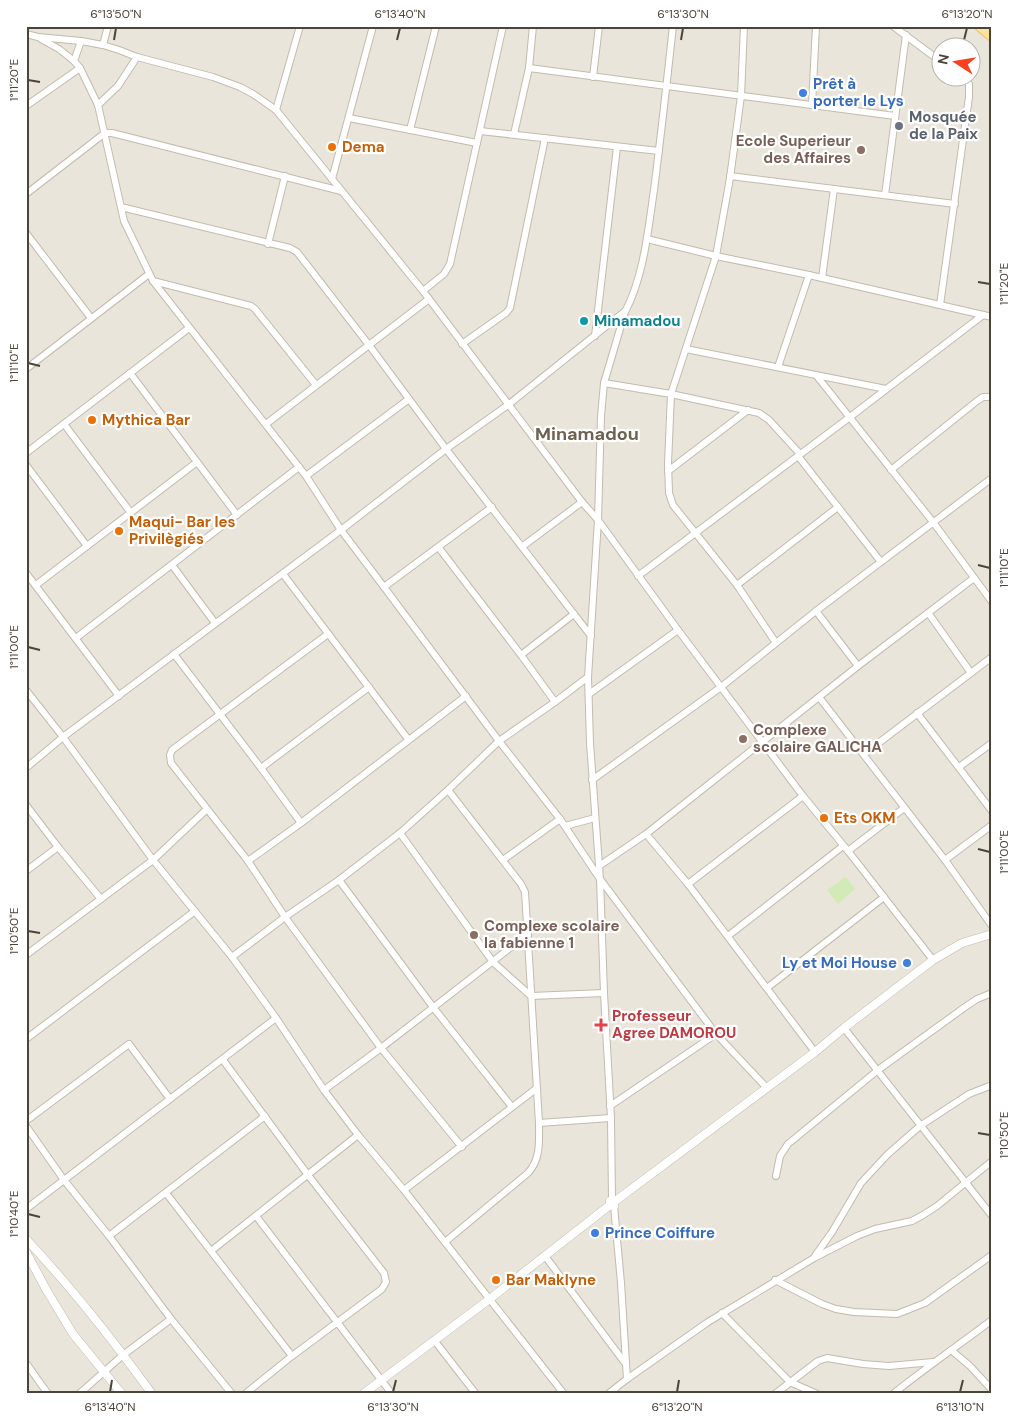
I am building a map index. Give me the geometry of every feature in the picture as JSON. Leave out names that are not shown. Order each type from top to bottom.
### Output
[{"type":"main road","points":[[980,26],[992,36]]},
{"type":"street","points":[[103,45],[108,26]]},
{"type":"street","points":[[276,110],[300,26]]},
{"type":"street","points":[[332,179],[373,26]]},
{"type":"street","points":[[410,130],[436,26]]},
{"type":"street","points":[[423,291],[449,268],[503,26]]},
{"type":"street","points":[[514,134],[529,68],[533,26]]},
{"type":"street","points":[[593,77],[599,26]]},
{"type":"street","points":[[627,1379],[621,1283],[612,1204],[611,1118],[600,879],[589,734],[588,677],[604,383],[625,312],[635,286],[647,239],[673,26]]},
{"type":"street","points":[[744,26],[741,96],[730,176],[716,256],[672,394],[668,471],[670,499],[673,505],[737,585],[776,643]]},
{"type":"street","points":[[812,105],[816,26]]},
{"type":"street","points":[[893,26],[930,53]]},
{"type":"street","points":[[26,34],[103,45],[137,58],[228,82],[252,94],[276,110],[423,291],[582,502],[598,520],[802,796],[846,848],[933,960]]},
{"type":"street","points":[[885,196],[906,35]]},
{"type":"street","points":[[38,37],[59,49],[74,61],[80,68],[98,105],[121,207],[128,229],[153,281],[306,476],[341,530],[498,741],[560,819],[600,879],[716,1034],[767,1088]]},
{"type":"street","points":[[74,61],[81,41]]},
{"type":"street","points":[[98,105],[118,86],[137,58]]},
{"type":"street","points":[[26,106],[80,68]]},
{"type":"street","points":[[529,68],[895,116]]},
{"type":"street","points":[[940,305],[969,88]]},
{"type":"street","points":[[349,118],[477,143]]},
{"type":"street","points":[[480,131],[659,150]]},
{"type":"street","points":[[26,194],[105,134],[112,133],[341,190]]},
{"type":"street","points":[[462,344],[506,313],[510,308],[545,138]]},
{"type":"street","points":[[595,336],[617,147]]},
{"type":"street","points":[[268,244],[285,176]]},
{"type":"street","points":[[730,176],[955,204]]},
{"type":"street","points":[[822,278],[834,189]]},
{"type":"street","points":[[121,207],[290,248],[300,255],[446,449],[591,636]]},
{"type":"street","points":[[26,233],[92,318]]},
{"type":"street","points":[[647,239],[991,317],[992,309]]},
{"type":"street","points":[[27,366],[149,274]]},
{"type":"street","points":[[778,367],[809,275]]},
{"type":"street","points":[[153,281],[250,306],[256,310],[316,385]]},
{"type":"street","points":[[266,424],[428,299]]},
{"type":"street","points":[[26,768],[63,736],[283,574],[446,449],[508,405],[625,312]]},
{"type":"street","points":[[638,576],[982,315]]},
{"type":"street","points":[[26,453],[189,328]]},
{"type":"street","points":[[686,349],[886,389]]},
{"type":"street","points":[[130,373],[237,515]]},
{"type":"street","points":[[816,375],[932,522],[992,602]]},
{"type":"street","points":[[604,383],[672,394],[759,413],[768,420],[799,455],[880,562]]},
{"type":"street","points":[[891,470],[977,401],[992,397]]},
{"type":"street","points":[[306,476],[409,399]]},
{"type":"street","points":[[668,471],[748,410]]},
{"type":"street","points":[[64,424],[130,513]]},
{"type":"street","points":[[36,585],[197,462]]},
{"type":"street","points":[[26,465],[87,546]]},
{"type":"street","points":[[76,638],[299,467]]},
{"type":"street","points":[[592,780],[721,687],[932,522],[991,480]]},
{"type":"street","points":[[523,546],[582,502]]},
{"type":"street","points":[[737,585],[838,506]]},
{"type":"street","points":[[384,587],[492,507]]},
{"type":"street","points":[[439,548],[555,702]]},
{"type":"street","points":[[172,565],[216,623]]},
{"type":"street","points":[[26,573],[119,696]]},
{"type":"street","points":[[283,574],[408,739]]},
{"type":"street","points":[[599,866],[646,834],[858,666],[974,578]]},
{"type":"street","points":[[816,611],[858,666]]},
{"type":"street","points":[[521,655],[574,614]]},
{"type":"street","points":[[929,614],[971,673]]},
{"type":"street","points":[[589,694],[678,630]]},
{"type":"street","points":[[328,634],[172,750],[170,763],[248,861],[285,917],[381,1048],[462,1146]]},
{"type":"street","points":[[174,654],[262,768],[301,823]]},
{"type":"street","points":[[864,754],[992,657]]},
{"type":"street","points":[[232,957],[285,917],[339,880],[400,833],[448,790],[498,741],[588,677]]},
{"type":"street","points":[[262,768],[369,687]]},
{"type":"street","points":[[26,690],[63,736],[153,860],[232,957],[324,1090],[358,1135],[490,1298],[564,1394]]},
{"type":"street","points":[[248,861],[301,823],[466,696]]},
{"type":"street","points":[[820,697],[989,918],[992,926]]},
{"type":"street","points":[[917,713],[992,811]]},
{"type":"street","points":[[959,767],[992,743]]},
{"type":"street","points":[[445,1242],[533,1168],[538,1147],[539,1123],[526,892],[448,790]]},
{"type":"street","points":[[688,884],[802,796]]},
{"type":"street","points":[[26,804],[58,847],[101,899]]},
{"type":"street","points":[[728,936],[846,848],[904,808]]},
{"type":"street","points":[[26,955],[153,860],[207,809]]},
{"type":"street","points":[[565,826],[595,818]]},
{"type":"street","points":[[503,860],[560,819]]},
{"type":"street","points":[[944,860],[992,825]]},
{"type":"street","points":[[400,833],[494,962],[531,996],[604,993]]},
{"type":"street","points":[[646,834],[688,884],[815,1052]]},
{"type":"street","points":[[26,871],[58,847]]},
{"type":"street","points":[[339,880],[433,1007],[512,1107]]},
{"type":"street","points":[[766,988],[884,897]]},
{"type":"street","points":[[26,1039],[195,911]]},
{"type":"street","points":[[324,1090],[494,962],[528,934]]},
{"type":"street","points":[[362,1394],[815,1052],[933,960],[962,943],[992,934]]},
{"type":"street","points":[[776,1176],[780,1156],[788,1144],[878,1070],[965,1007],[977,999],[992,993]]},
{"type":"street","points":[[26,1209],[276,1018]]},
{"type":"street","points":[[844,1028],[992,1216]]},
{"type":"street","points":[[610,1106],[716,1034]]},
{"type":"street","points":[[26,1121],[129,1044],[170,1099]]},
{"type":"street","points":[[223,1060],[386,1277],[386,1282],[382,1289],[292,1356],[245,1394]]},
{"type":"street","points":[[814,1258],[832,1232],[860,1184],[888,1154],[920,1126],[969,1094],[992,1085]]},
{"type":"street","points":[[404,1190],[537,1088]]},
{"type":"street","points":[[109,1236],[265,1116]]},
{"type":"street","points":[[539,1123],[611,1118]]},
{"type":"street","points":[[26,1126],[64,1180],[232,1394]]},
{"type":"street","points":[[211,1251],[358,1135]]},
{"type":"street","points":[[608,1394],[722,1313],[775,1280],[857,1236],[875,1229],[912,1221],[937,1206],[992,1160]]},
{"type":"street","points":[[166,1193],[292,1356]]},
{"type":"street","points":[[256,1216],[392,1394]]},
{"type":"street","points":[[26,1239],[56,1271],[124,1355],[152,1394]]},
{"type":"street","points":[[26,1252],[73,1334],[122,1394]]},
{"type":"street","points":[[775,1280],[836,1309],[854,1312],[897,1314],[920,1306],[992,1255]]},
{"type":"street","points":[[544,1256],[626,1363]]},
{"type":"street","points":[[722,1313],[790,1382],[817,1394]]},
{"type":"street","points":[[78,1394],[171,1318]]},
{"type":"street","points":[[893,1394],[992,1320]]},
{"type":"street","points":[[434,1340],[476,1394]]},
{"type":"street","points":[[951,1350],[970,1366],[992,1390]]},
{"type":"street","points":[[775,1394],[818,1361],[827,1358],[890,1366],[934,1362]]},
{"type":"street","points":[[26,1363],[48,1394]]},
{"type":"shaded area","points":[[26,26],[992,26],[992,1394],[26,1394]]},
{"type":"green space","points":[[846,877],[855,889],[838,904],[827,890]]},
{"type":"place","name":"Prêt à porter le Lys","points":[[803,93]]},
{"type":"place","name":"Mosquée de la Paix","points":[[899,126]]},
{"type":"place","name":"Dema","points":[[332,147]]},
{"type":"place","name":"Ecole Superieur des Affaires","points":[[861,150]]},
{"type":"place","name":"Minamadou","points":[[584,321]]},
{"type":"place","name":"Mythica Bar","points":[[92,420]]},
{"type":"place","name":"Maqui- Bar les Privilègiés","points":[[119,531]]},
{"type":"place","name":"Complexe scolaire GALICHA","points":[[743,739]]},
{"type":"place","name":"Ets OKM","points":[[824,818]]},
{"type":"place","name":"Complexe scolaire la fabienne 1","points":[[474,935]]},
{"type":"place","name":"Ly et Moi House","points":[[907,963]]},
{"type":"place","name":"Professeur Agree DAMOROU","points":[[601,1025]]},
{"type":"place","name":"Prince Coiffure","points":[[595,1233]]},
{"type":"place","name":"Bar Maklyne","points":[[496,1280]]},
{"type":"district","name":"Minamadou","points":[[587,434]]}]
